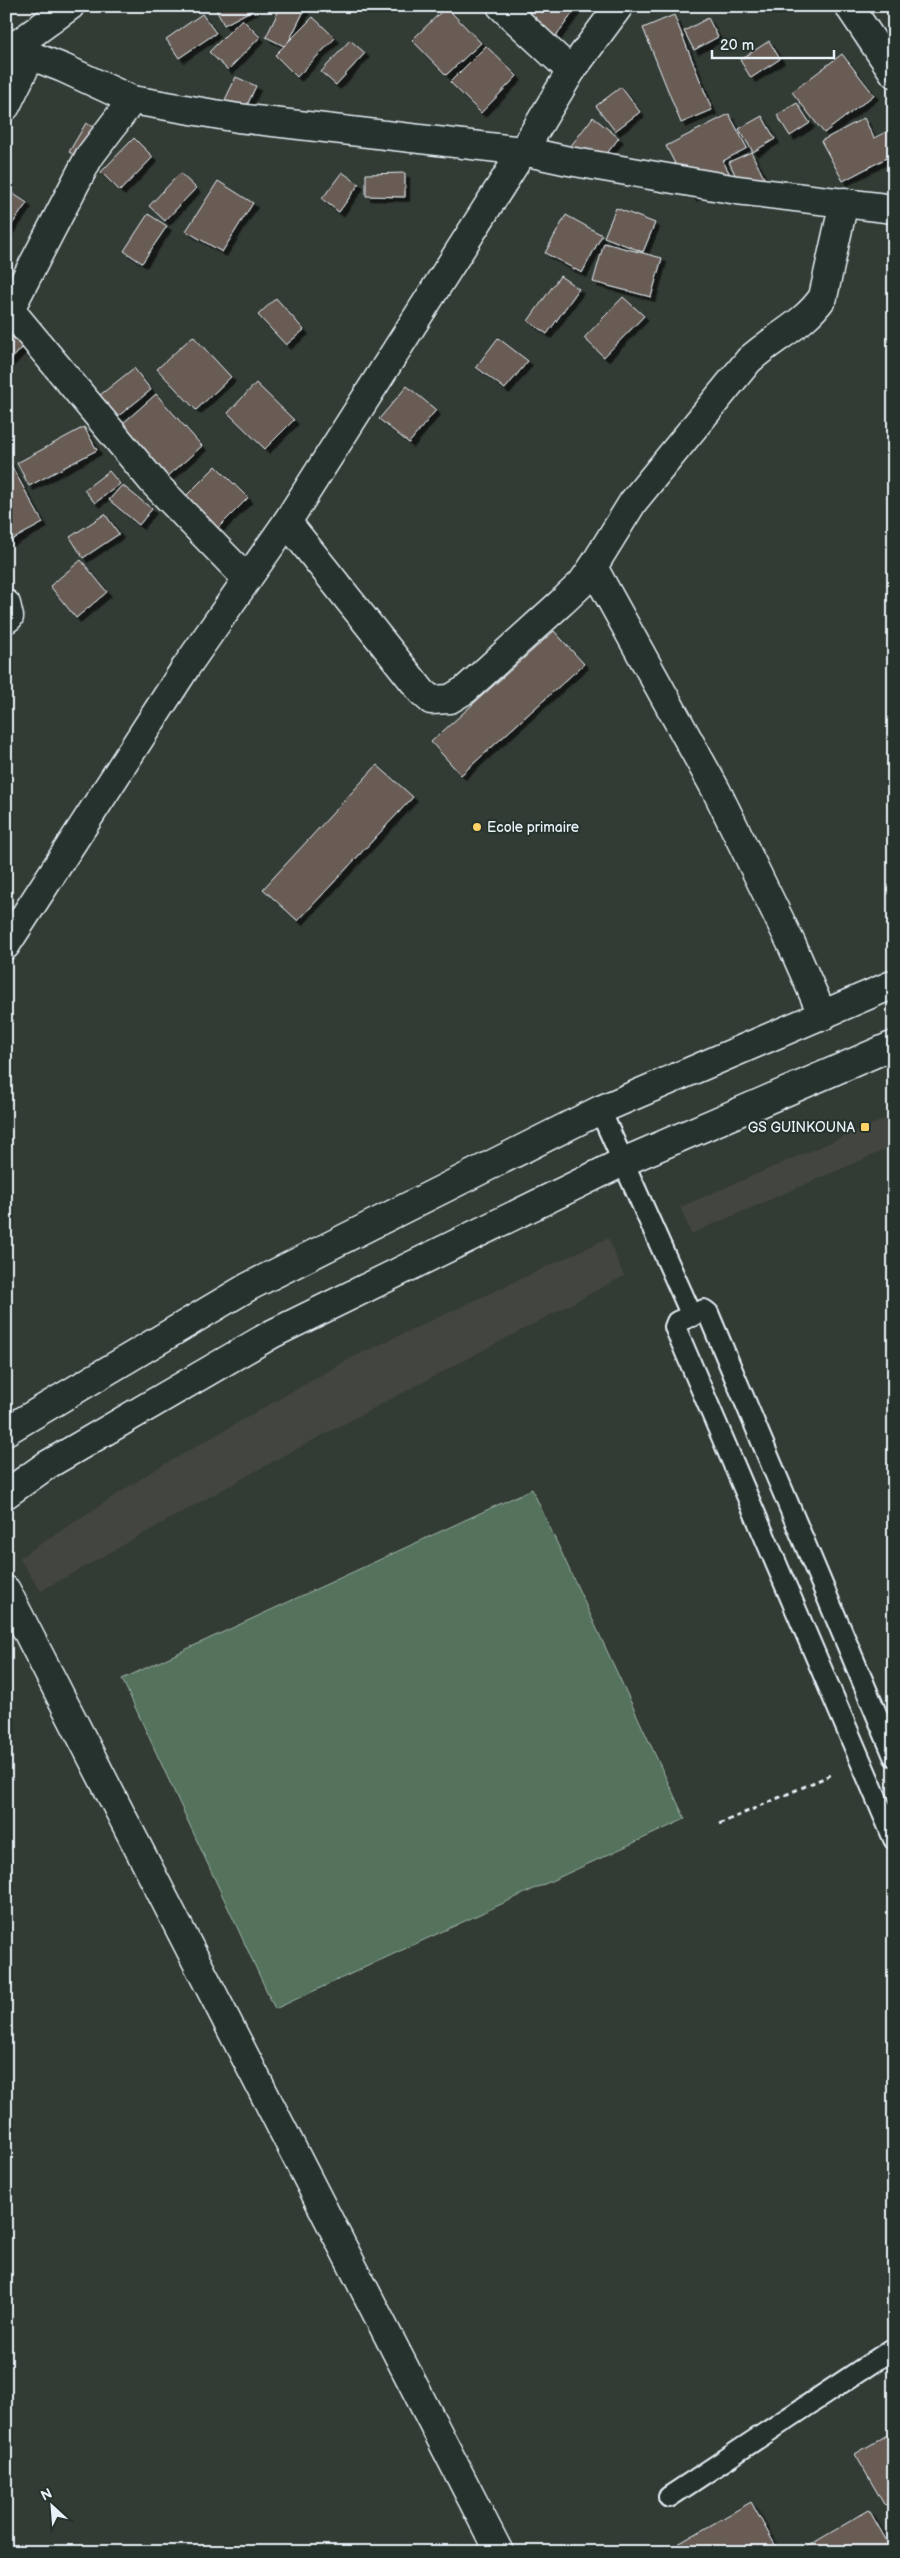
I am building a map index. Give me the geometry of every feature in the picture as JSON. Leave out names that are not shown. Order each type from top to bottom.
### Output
[{"type":"street","points":[[6,106],[16,51],[70,6]]},
{"type":"street","points":[[501,6],[571,71]]},
{"type":"street","points":[[6,945],[181,675],[287,522],[523,151],[571,71],[619,6]]},
{"type":"street","points":[[849,6],[894,73]]},
{"type":"street","points":[[16,51],[63,68],[132,100],[238,118],[523,151],[569,161],[737,190],[894,209]]},
{"type":"street","points":[[132,100],[90,157],[8,307],[154,483],[247,580]]},
{"type":"street","points":[[287,522],[422,692],[431,700],[450,699],[465,690],[582,583],[634,502],[749,360],[770,341],[803,321],[814,310],[823,296],[844,202]]},
{"type":"street","points":[[593,568],[716,790],[791,943],[823,1016]]},
{"type":"street","points":[[6,604],[9,617],[6,619]]},
{"type":"street","points":[[6,1431],[248,1287],[600,1110],[894,984]]},
{"type":"street","points":[[6,1494],[47,1465],[272,1334],[623,1162],[894,1045]]},
{"type":"street","points":[[6,1590],[499,2552]]},
{"type":"lane","points":[[600,1110],[692,1316]]},
{"type":"lane","points":[[894,1756],[708,1312],[704,1310],[677,1322],[675,1327],[894,1839]]},
{"type":"lane","points":[[670,2496],[894,2348]]},
{"type":"path","points":[[719,1824],[861,1761]]},
{"type":"shaded area","points":[[894,1115],[894,1146],[691,1234],[680,1207]]},
{"type":"shaded area","points":[[608,1238],[624,1276],[274,1461],[41,1591],[19,1558],[151,1472],[349,1359]]},
{"type":"green space","points":[[532,1489],[685,1819],[275,2009],[122,1679]]},
{"type":"building","points":[[214,6],[258,6],[258,7],[224,25]]},
{"type":"building","points":[[281,6],[300,6],[305,9],[286,47],[266,37]]},
{"type":"building","points":[[514,6],[578,6],[555,37]]},
{"type":"building","points":[[446,7],[481,43],[446,75],[412,40]]},
{"type":"building","points":[[202,14],[216,33],[179,58],[166,39]]},
{"type":"building","points":[[674,15],[712,110],[681,123],[643,28]]},
{"type":"building","points":[[313,17],[335,38],[297,77],[275,55]]},
{"type":"building","points":[[708,18],[718,37],[694,50],[684,31]]},
{"type":"building","points":[[242,19],[260,37],[228,70],[209,52]]},
{"type":"building","points":[[350,40],[365,53],[336,85],[321,72]]},
{"type":"building","points":[[769,41],[780,59],[751,78],[740,60]]},
{"type":"building","points":[[486,46],[517,76],[481,113],[450,82]]},
{"type":"building","points":[[842,54],[874,95],[824,133],[792,92]]},
{"type":"building","points":[[236,77],[256,86],[242,116],[222,106]]},
{"type":"building","points":[[621,87],[640,112],[615,131],[596,106]]},
{"type":"building","points":[[797,103],[810,123],[790,136],[777,115]]},
{"type":"building","points":[[729,114],[747,148],[723,161],[731,176],[692,197],[666,146]]},
{"type":"building","points":[[762,116],[775,139],[753,152],[739,129]]},
{"type":"building","points":[[593,117],[619,138],[593,171],[567,151]]},
{"type":"building","points":[[864,118],[874,138],[894,128],[894,154],[843,181],[821,141]]},
{"type":"building","points":[[86,123],[105,134],[88,163],[69,152]]},
{"type":"building","points":[[134,138],[153,157],[120,191],[101,172]]},
{"type":"building","points":[[751,152],[771,192],[749,203],[729,162]]},
{"type":"building","points":[[342,172],[359,184],[339,212],[322,199]]},
{"type":"building","points":[[180,173],[196,188],[165,221],[149,206]]},
{"type":"building","points":[[405,173],[405,197],[366,196],[366,174]]},
{"type":"building","points":[[218,181],[253,203],[222,252],[186,231]]},
{"type":"building","points":[[6,189],[27,203],[6,233]]},
{"type":"building","points":[[616,208],[655,223],[643,252],[604,237]]},
{"type":"building","points":[[148,214],[167,226],[142,263],[124,251]]},
{"type":"building","points":[[566,215],[602,235],[582,273],[545,253]]},
{"type":"building","points":[[604,243],[662,258],[651,297],[593,282]]},
{"type":"building","points":[[560,276],[579,289],[547,334],[528,321]]},
{"type":"building","points":[[623,297],[644,316],[604,357],[584,338]]},
{"type":"building","points":[[276,298],[304,330],[286,345],[258,315]]},
{"type":"building","points":[[6,331],[23,347],[6,365]]},
{"type":"building","points":[[193,336],[231,377],[196,410],[157,369]]},
{"type":"building","points":[[498,338],[528,361],[505,389],[476,367]]},
{"type":"building","points":[[134,368],[151,390],[107,425],[90,403]]},
{"type":"building","points":[[256,383],[294,420],[265,449],[228,413]]},
{"type":"building","points":[[407,386],[436,410],[409,443],[379,419]]},
{"type":"building","points":[[156,394],[202,446],[166,478],[120,426]]},
{"type":"building","points":[[84,427],[97,450],[29,486],[17,463]]},
{"type":"building","points":[[6,456],[43,523],[6,543]]},
{"type":"building","points":[[216,466],[248,498],[217,529],[185,497]]},
{"type":"building","points":[[109,471],[120,484],[95,503],[84,490]]},
{"type":"building","points":[[122,485],[152,509],[139,525],[109,500]]},
{"type":"building","points":[[105,514],[119,534],[83,558],[70,537]]},
{"type":"building","points":[[81,560],[107,592],[76,618],[50,586]]},
{"type":"building","points":[[554,631],[584,664],[461,775],[431,742]]},
{"type":"building","points":[[377,765],[413,797],[298,921],[263,889]]},
{"type":"building","points":[[894,2431],[894,2502],[885,2506],[855,2454]]},
{"type":"building","points":[[751,2502],[779,2552],[682,2552],[678,2544]]},
{"type":"building","points":[[869,2510],[893,2552],[798,2552]]},
{"type":"place","name":"Ecole primaire","points":[[477,827]]},
{"type":"place","name":"GS GUINKOUNA","points":[[865,1127]]}]
